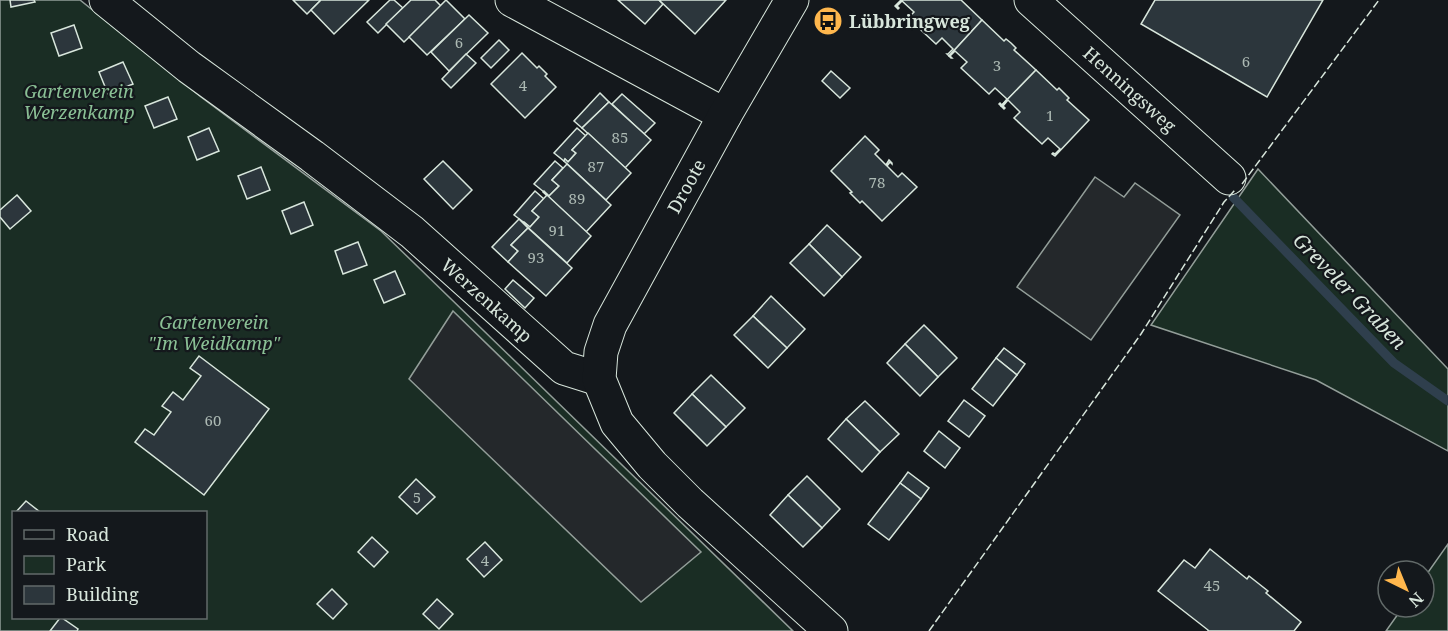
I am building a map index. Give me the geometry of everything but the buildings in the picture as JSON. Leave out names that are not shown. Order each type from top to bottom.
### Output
[{"type":"street","name":"Werzenkamp","points":[[106,0],[189,67],[412,232],[564,368],[599,379]]},
{"type":"street","points":[[512,0],[724,115]]},
{"type":"street","name":"Droote","points":[[599,379],[601,352],[610,325],[724,115],[792,0]]},
{"type":"street","name":"Henningsweg","points":[[1031,0],[1229,178]]},
{"type":"street","points":[[599,379],[617,423],[651,465],[831,631]]},
{"type":"green space","name":"Gartenverein \"Im Weidkamp\"","points":[[0,0],[80,0],[201,97],[381,231],[793,631],[0,631]]},
{"type":"green space","points":[[1258,169],[1448,369],[1448,451],[1316,380],[1151,325]]},
{"type":"green space","points":[[1448,544],[1448,631],[1386,631],[1394,619],[1436,619],[1436,561]]},
{"type":"shaded area","points":[[1095,177],[1124,197],[1135,183],[1180,215],[1091,340],[1017,287]]},
{"type":"shaded area","points":[[453,311],[701,552],[641,602],[409,379]]},
{"type":"waterway","name":"Greveler Graben","points":[[1233,197],[1394,363],[1448,401]]},
{"type":"fence","points":[[1242,184],[1379,0]]},
{"type":"fence","points":[[929,631],[1141,334],[1224,202],[1235,190]]},
{"type":"place","name":"Lübbringweg","points":[[828,21]]},
{"type":"park label","name":"Gartenverein Werzenkamp","points":[[79,101]]}]
